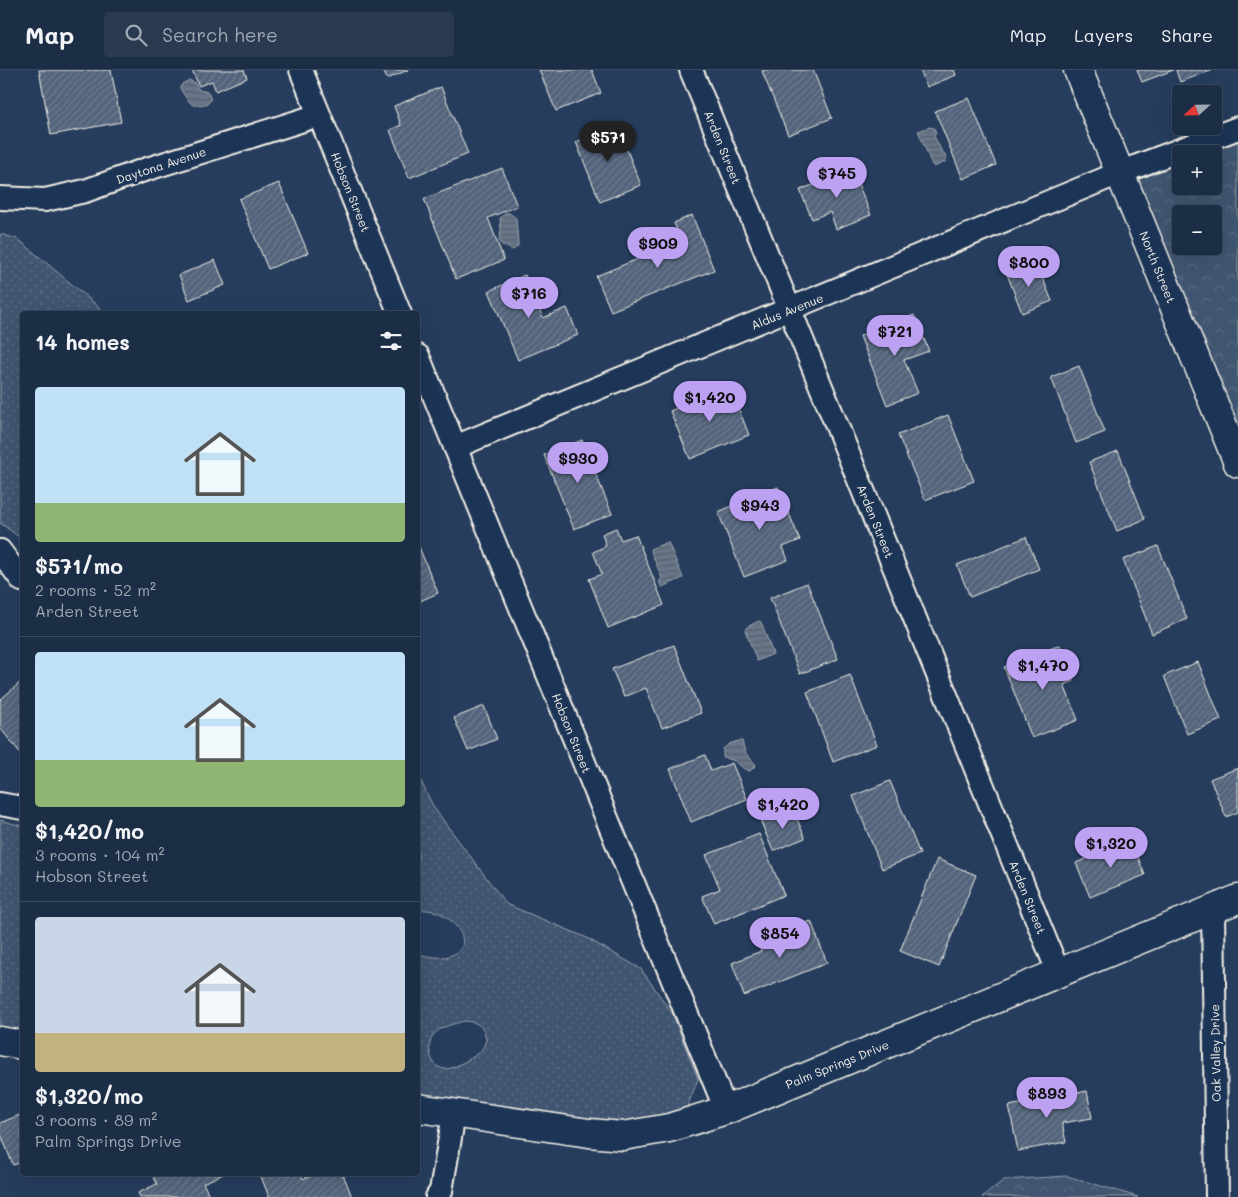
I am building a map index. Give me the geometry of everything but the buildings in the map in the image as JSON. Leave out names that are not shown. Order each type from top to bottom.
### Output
[{"type":"street","name":"Hobson Street","points":[[301,70],[399,311]]},
{"type":"street","name":"Arden Street","points":[[691,70],[1059,974]]},
{"type":"street","name":"North Street","points":[[1078,70],[1238,463]]},
{"type":"street","name":"Daytona Avenue","points":[[0,198],[45,200],[85,191],[319,115]]},
{"type":"street","name":"Aldus Avenue","points":[[455,447],[1119,174],[1238,128]]},
{"type":"street","name":"Hobson Street","points":[[420,361],[726,1110]]},
{"type":"street","points":[[0,551],[20,577]]},
{"type":"street","points":[[0,804],[20,808]]},
{"type":"street","name":"Palm Springs Drive","points":[[420,1108],[589,1133],[622,1136],[669,1128],[726,1110],[1226,904]]},
{"type":"street","name":"Oak Valley Drive","points":[[1217,1197],[1226,904]]},
{"type":"street","points":[[0,1041],[20,1045]]},
{"type":"street","points":[[438,1197],[441,1191],[454,1114]]},
{"type":"green space","points":[[1238,141],[1238,426],[1137,180],[1172,166],[1172,195],[1222,195],[1222,147]]},
{"type":"green space","points":[[0,234],[18,239],[103,311],[20,311],[20,538],[0,523]]},
{"type":"green space","points":[[420,779],[434,808],[506,904],[585,937],[641,969],[672,1013],[698,1079],[686,1110],[667,1116],[623,1123],[592,1121],[420,1095],[420,954],[437,957],[449,956],[458,952],[463,940],[461,933],[451,921],[435,911],[420,909]],"holes":[[[464,1021],[477,1024],[484,1031],[486,1040],[481,1051],[464,1062],[447,1069],[436,1065],[430,1055],[430,1043],[435,1033]]]},
{"type":"green space","points":[[0,820],[20,825],[20,1032],[0,1028]]},
{"type":"green space","points":[[1067,1176],[1138,1197],[982,1197],[1004,1180]]},
{"type":"shaded area","points":[[189,80],[195,83],[199,90],[208,92],[211,100],[206,105],[193,105],[184,94],[180,88],[182,84]]},
{"type":"shaded area","points":[[930,127],[934,128],[936,133],[934,136],[947,158],[945,162],[934,167],[918,131]]},
{"type":"shaded area","points":[[506,213],[516,218],[518,246],[513,250],[502,245],[499,240],[501,230],[500,218]]},
{"type":"shaded area","points":[[668,542],[683,578],[662,587],[659,582],[662,578],[650,549]]},
{"type":"shaded area","points":[[759,621],[773,654],[757,661],[745,630]]},
{"type":"shaded area","points":[[742,741],[745,752],[756,765],[750,771],[744,769],[735,761],[723,757],[723,749],[729,744]]}]
